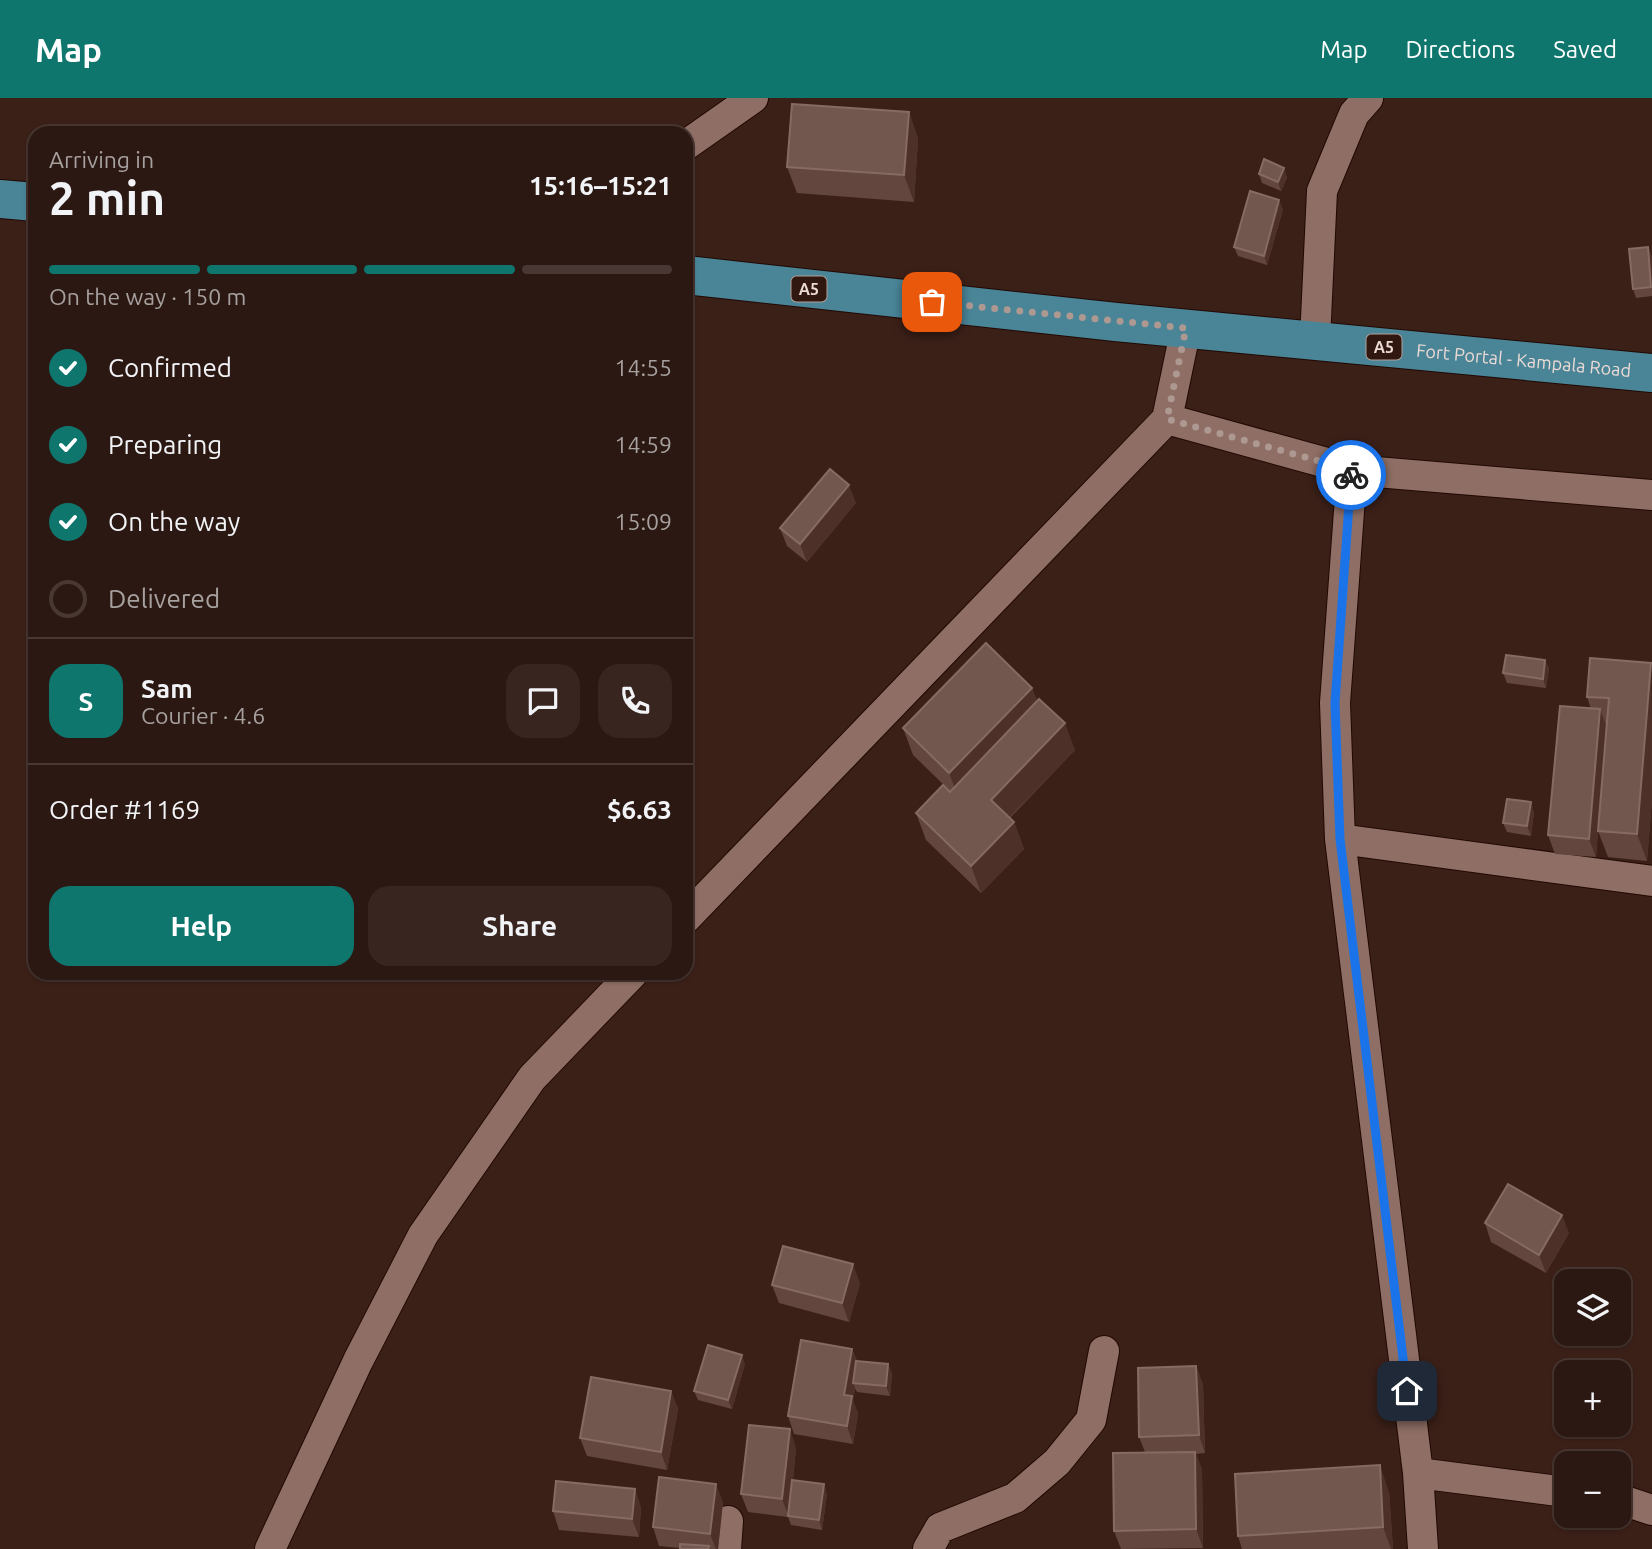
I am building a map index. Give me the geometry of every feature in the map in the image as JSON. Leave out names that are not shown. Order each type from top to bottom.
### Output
[{"type":"main road","points":[[0,199],[28,201]]},
{"type":"main road","name":"Fort Portal - Kampala Road","points":[[693,276],[1116,322],[1652,373]]},
{"type":"street","points":[[693,140],[753,98]]},
{"type":"street","points":[[1315,340],[1322,191],[1357,103]]},
{"type":"street","points":[[693,911],[1167,419],[1186,328]]},
{"type":"street","points":[[1167,419],[1352,470],[1652,495]]},
{"type":"street","points":[[1352,470],[1335,703],[1340,839],[1418,1473],[1423,1549]]},
{"type":"street","points":[[1340,839],[1652,881]]},
{"type":"street","points":[[270,1549],[358,1361],[423,1235],[532,1078],[626,980]]},
{"type":"street","points":[[928,1549],[940,1528],[1015,1498],[1057,1462],[1091,1420],[1104,1351]]},
{"type":"street","points":[[1418,1473],[1554,1490]]},
{"type":"street","points":[[1631,1503],[1652,1510]]},
{"type":"building","points":[[792,104],[909,112],[904,175],[787,167]]},
{"type":"building","points":[[1264,159],[1284,168],[1278,182],[1259,174]]},
{"type":"building","points":[[1250,191],[1279,200],[1264,256],[1234,247]]},
{"type":"building","points":[[1648,247],[1651,287],[1633,289],[1629,249]]},
{"type":"building","points":[[830,469],[849,485],[800,544],[780,528]]},
{"type":"building","points":[[986,643],[1032,688],[949,773],[903,728]]},
{"type":"building","points":[[1506,655],[1545,660],[1543,679],[1503,673]]},
{"type":"building","points":[[1590,658],[1651,663],[1637,834],[1598,831],[1609,698],[1587,697]]},
{"type":"building","points":[[1039,699],[1065,723],[991,800],[1014,822],[971,866],[916,813],[943,785],[950,792]]},
{"type":"building","points":[[1560,706],[1600,709],[1589,839],[1548,835]]},
{"type":"building","points":[[1507,799],[1531,802],[1527,826],[1503,823]]},
{"type":"building","points":[[1508,1184],[1562,1215],[1539,1255],[1485,1223]]},
{"type":"building","points":[[783,1246],[853,1264],[842,1303],[772,1285]]},
{"type":"building","points":[[801,1340],[852,1349],[844,1395],[852,1396],[847,1426],[788,1416]]},
{"type":"building","points":[[708,1345],[742,1355],[728,1400],[694,1391]]},
{"type":"building","points":[[856,1361],[888,1364],[886,1386],[853,1383]]},
{"type":"building","points":[[1196,1366],[1199,1435],[1139,1437],[1138,1368]]},
{"type":"building","points":[[591,1377],[671,1391],[661,1452],[580,1438]]},
{"type":"building","points":[[749,1425],[790,1429],[782,1499],[741,1494]]},
{"type":"building","points":[[1195,1452],[1196,1529],[1114,1531],[1113,1453]]},
{"type":"building","points":[[1380,1465],[1383,1527],[1238,1536],[1235,1474]]},
{"type":"building","points":[[659,1477],[716,1484],[710,1534],[653,1527]]},
{"type":"building","points":[[792,1480],[824,1484],[819,1520],[788,1516]]},
{"type":"building","points":[[556,1481],[635,1489],[632,1519],[553,1511]]},
{"type":"building","points":[[680,1544],[709,1546],[708,1549],[680,1549]]},
{"type":"way so far","points":[[932,302],[1186,328],[1167,419],[1352,470],[1351,475]]},
{"type":"route","points":[[1351,475],[1335,703],[1340,839],[1407,1391]]}]
